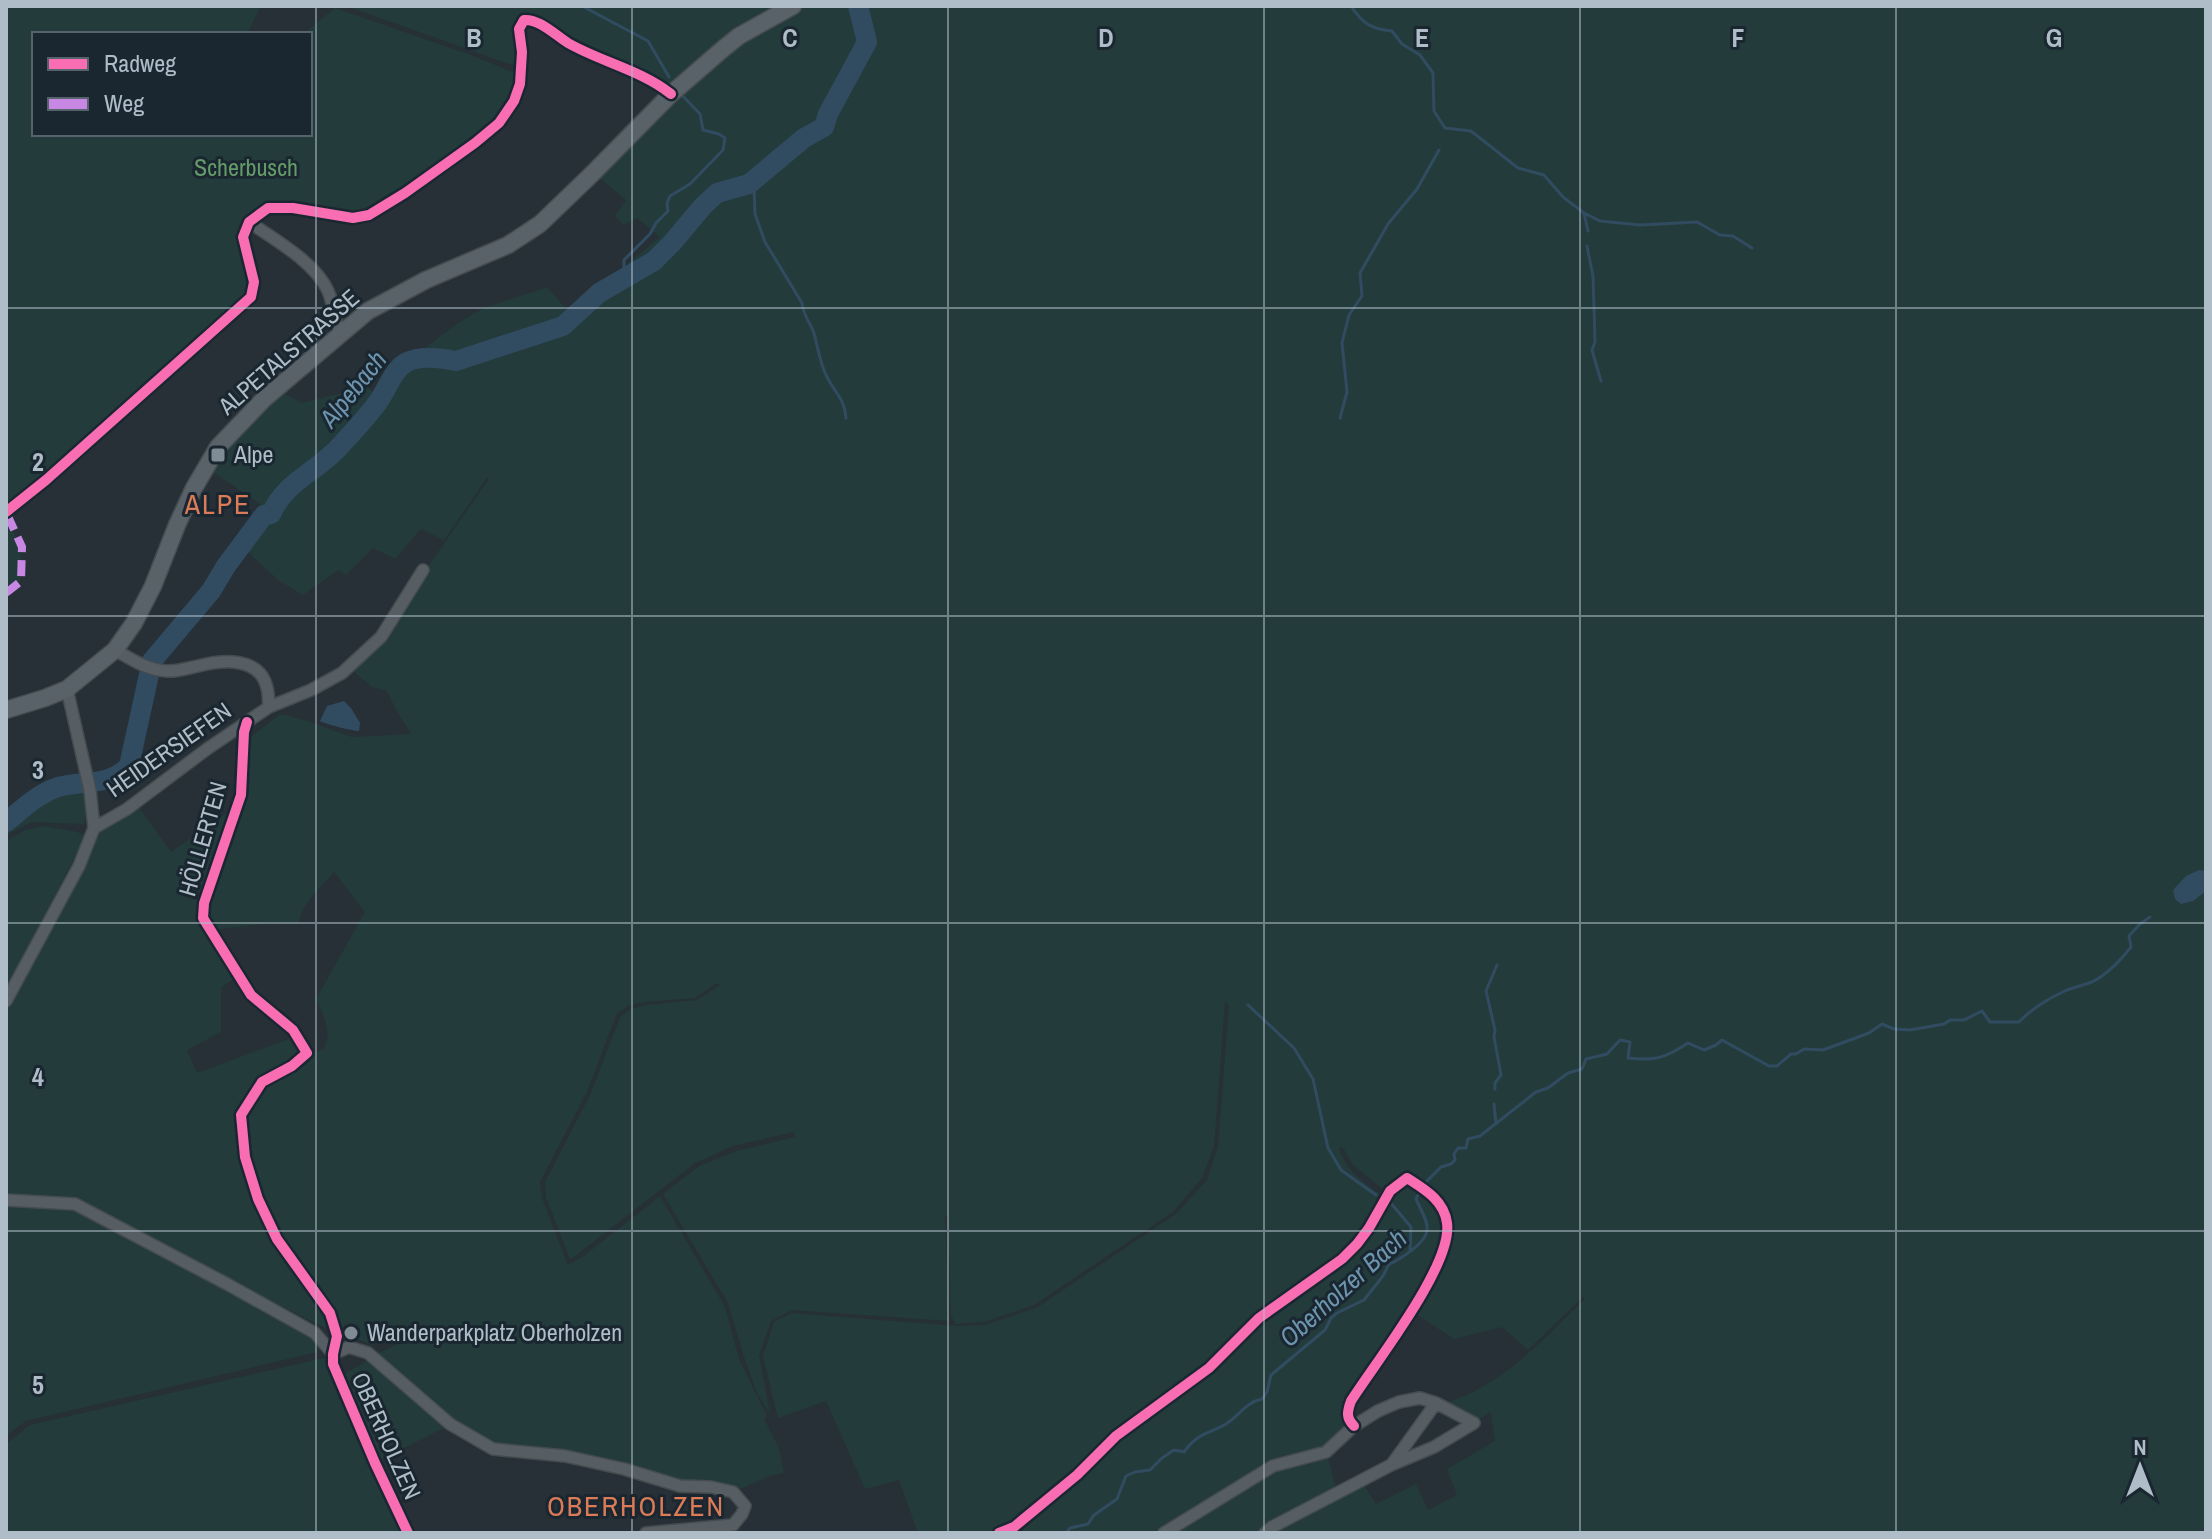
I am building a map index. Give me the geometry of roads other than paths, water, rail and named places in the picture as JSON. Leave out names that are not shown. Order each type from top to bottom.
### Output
[{"type":"main road","name":"ALPETALSTRASSE","points":[[6,710],[67,689],[115,650],[134,623],[153,586],[194,488],[218,447],[264,399],[368,311],[426,280],[508,245],[540,224],[671,94],[739,36],[793,6]]},
{"type":"street","points":[[6,512],[251,297],[254,282],[243,237],[249,222],[268,208],[293,208],[353,218],[369,215],[405,193],[499,123],[514,101],[520,84],[522,61],[519,29],[524,20],[536,22],[570,44],[662,86],[671,94]]},
{"type":"street","points":[[249,222],[299,256],[327,287],[335,309],[336,327],[341,332]]},
{"type":"street","name":"HEIDERSIEFEN","points":[[94,828],[127,809],[269,707],[342,673],[381,637],[423,570]]},
{"type":"street","name":"HEIDERSIEFEN","points":[[115,650],[152,669],[171,672],[208,663],[236,661],[254,668],[260,674],[267,685],[269,707]]},
{"type":"street","points":[[6,1001],[79,866],[94,828],[90,790],[67,689]]},
{"type":"street","name":"HÖLLERTEN","points":[[247,722],[241,795],[204,903],[203,918],[251,995],[293,1030],[307,1053],[292,1066],[262,1082],[241,1115],[245,1157],[258,1199],[277,1239],[330,1313],[337,1336],[333,1354]]},
{"type":"street","points":[[999,1533],[1017,1530],[1116,1436],[1209,1368],[1259,1318],[1342,1259],[1369,1228],[1390,1191],[1407,1178],[1435,1197],[1447,1221],[1446,1245],[1424,1292],[1351,1401],[1347,1412],[1352,1423]]},
{"type":"street","points":[[6,1200],[75,1204],[201,1269],[315,1333],[333,1354]]},
{"type":"street","name":"OBERHOLZEN","points":[[408,1533],[333,1364],[333,1354],[349,1347],[368,1353],[450,1424],[493,1449],[565,1456],[680,1486],[711,1487],[733,1492],[745,1506],[733,1525],[652,1532]]},
{"type":"street","points":[[1164,1533],[1273,1466],[1326,1452],[1352,1423],[1399,1402],[1420,1398],[1474,1423],[1434,1447],[1391,1465],[1265,1533]]},
{"type":"street","points":[[1391,1465],[1436,1403]]},
{"type":"water","points":[[344,701],[360,723],[359,731],[320,721],[327,706]]},
{"type":"water","points":[[2199,870],[2206,871],[2206,891],[2193,901],[2181,904],[2175,899],[2173,890],[2186,876]]},
{"type":"waterway","points":[[582,6],[648,41],[669,77]]},
{"type":"waterway","name":"Alpebach","points":[[6,822],[50,790],[105,780],[129,766],[152,661],[211,591],[264,515],[271,514],[277,502],[294,484],[346,440],[378,402],[402,365],[425,358],[456,361],[563,326],[599,293],[654,261],[717,193],[749,184],[804,138],[824,127],[867,42],[858,6]]},
{"type":"waterway","points":[[1351,6],[1368,24],[1392,31],[1402,44],[1420,55],[1433,73],[1434,111],[1445,128],[1471,131],[1518,168],[1544,175],[1563,197],[1584,213],[1600,221],[1640,225],[1697,222],[1720,235],[1733,236],[1752,248]]},
{"type":"waterway","points":[[624,278],[624,260],[668,211],[670,196],[690,184],[723,150],[725,138],[703,130],[700,114],[681,94]]},
{"type":"waterway","points":[[1340,418],[1347,392],[1342,343],[1349,315],[1362,296],[1360,273],[1388,224],[1417,189],[1439,150]]},
{"type":"waterway","points":[[749,184],[754,188],[755,214],[765,242],[802,303],[823,367],[841,401],[846,418]]},
{"type":"waterway","points":[[1584,213],[1588,231]]},
{"type":"waterway","points":[[1587,246],[1593,276],[1595,342],[1592,350],[1601,381]]},
{"type":"waterway","name":"Oberholzer Bach","points":[[1427,1181],[1441,1167],[1455,1160],[1454,1154],[1458,1148],[1466,1148],[1468,1139],[1480,1136],[1536,1092],[1548,1088],[1568,1073],[1582,1069],[1586,1059],[1607,1054],[1620,1040],[1630,1042],[1628,1058],[1646,1059],[1666,1055],[1688,1043],[1704,1050],[1722,1040],[1769,1066],[1777,1066],[1791,1054],[1804,1049],[1823,1050],[1869,1033],[1882,1024],[1910,1030],[1944,1024],[1950,1020],[1964,1020],[1982,1011],[1990,1022],[2019,1022],[2048,1000],[2092,982],[2108,971],[2131,947],[2129,936],[2150,917]]},
{"type":"waterway","points":[[1495,1089],[1501,1075],[1486,991],[1497,965]]},
{"type":"waterway","points":[[1248,1005],[1294,1048],[1313,1079],[1328,1148],[1341,1170],[1376,1195]]},
{"type":"waterway","points":[[1494,1104],[1496,1124]]},
{"type":"waterway","name":"Oberholzer Bach","points":[[1066,1533],[1070,1528],[1088,1524],[1094,1515],[1117,1499],[1126,1476],[1150,1470],[1174,1450],[1184,1452],[1199,1437],[1226,1424],[1247,1406],[1262,1399],[1271,1375],[1325,1330],[1337,1313],[1364,1300],[1389,1264],[1420,1244],[1427,1227],[1416,1199],[1419,1193]]},
{"type":"waterway","points":[[1390,1202],[1411,1227],[1410,1251]]},
{"type":"place","name":"Alpe","points":[[218,455]]},
{"type":"place","name":"Wanderparkplatz Oberholzen","points":[[351,1333]]},
{"type":"district","name":"ALPE","points":[[218,504]]},
{"type":"district","name":"OBERHOLZEN","points":[[636,1506]]},
{"type":"park label","name":"Scherbusch","points":[[246,168]]}]
